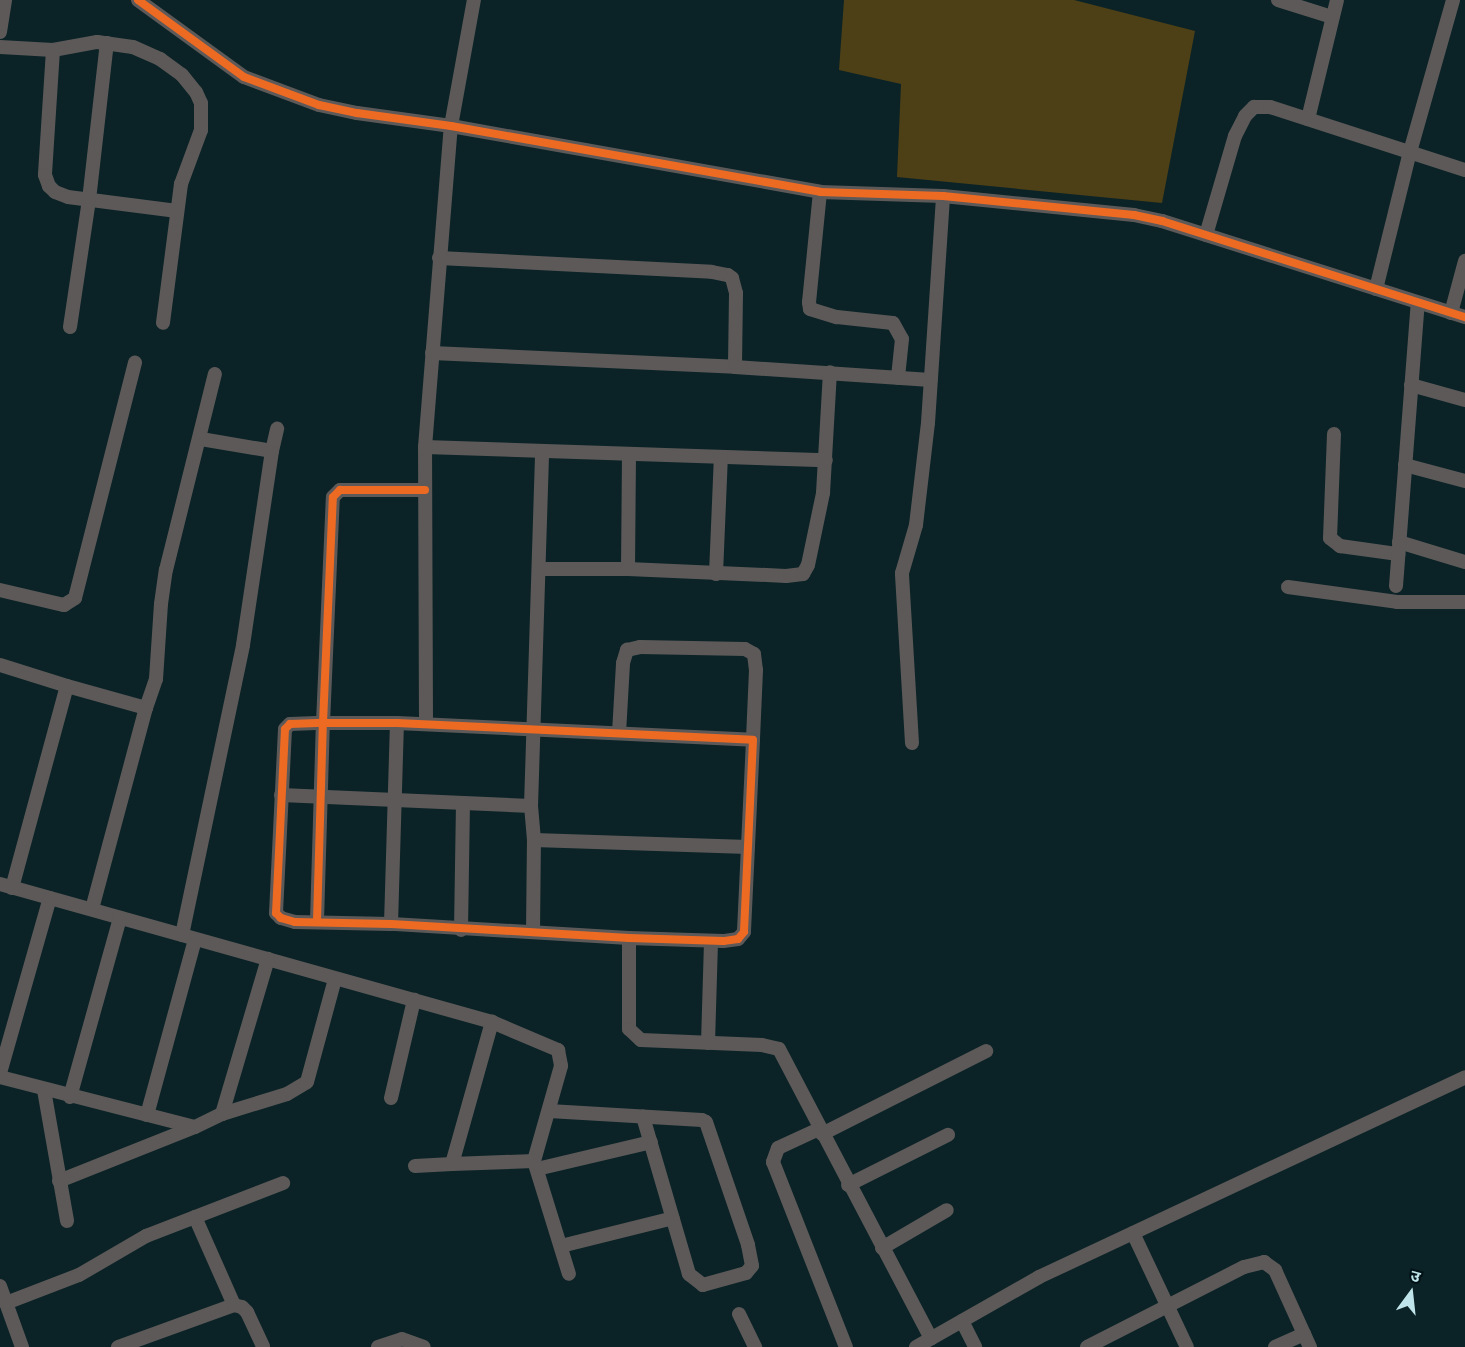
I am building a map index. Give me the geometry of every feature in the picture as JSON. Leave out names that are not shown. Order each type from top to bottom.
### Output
[{"type":"street","points":[[0,32],[5,0]]},
{"type":"street","points":[[138,0],[244,77],[289,96],[357,113],[451,126],[820,192],[943,196],[1134,215],[1206,235],[1458,315],[1465,261]]},
{"type":"street","points":[[426,724],[425,447],[451,126],[474,0]]},
{"type":"street","points":[[1278,0],[1332,17]]},
{"type":"street","points":[[1308,119],[1337,0]]},
{"type":"street","points":[[1376,289],[1410,152],[1453,0]]},
{"type":"street","points":[[70,327],[89,200],[107,43]]},
{"type":"street","points":[[0,47],[53,50],[81,44],[107,43],[133,47],[160,59],[182,75],[201,103],[201,130],[185,170],[177,211],[163,323]]},
{"type":"street","points":[[53,50],[46,181],[63,196],[177,211]]},
{"type":"street","points":[[1206,235],[1235,136],[1248,111],[1262,106],[1465,170]]},
{"type":"street","points":[[820,192],[810,309],[837,317],[893,323],[899,329],[902,339],[898,378]]},
{"type":"street","points":[[912,744],[903,573],[916,525],[931,381],[943,196]]},
{"type":"street","points":[[439,258],[711,272],[728,275],[732,278],[735,293],[735,367]]},
{"type":"street","points":[[1396,586],[1418,303]]},
{"type":"street","points":[[432,353],[830,372],[931,381]]},
{"type":"street","points":[[0,590],[64,606],[75,598],[135,363]]},
{"type":"street","points":[[540,569],[628,569],[786,576],[803,574],[808,565],[817,524],[826,460],[830,372]]},
{"type":"street","points":[[92,909],[146,708],[156,679],[161,604],[166,570],[201,439],[215,374]]},
{"type":"street","points":[[1411,385],[1465,400]]},
{"type":"street","points":[[147,1115],[188,937],[243,645],[277,429]]},
{"type":"street","points":[[1334,434],[1330,538],[1333,543],[1350,548],[1399,548],[1465,562]]},
{"type":"street","points":[[201,439],[272,452]]},
{"type":"street","points":[[425,447],[826,460]]},
{"type":"street","points":[[533,932],[534,840],[531,806],[536,729],[542,451]]},
{"type":"street","points":[[628,569],[629,454]]},
{"type":"street","points":[[716,574],[721,457]]},
{"type":"street","points":[[1405,465],[1465,481]]},
{"type":"street","points":[[317,921],[333,497],[340,490],[425,490]]},
{"type":"street","points":[[1288,587],[1397,602],[1465,602]]},
{"type":"street","points":[[618,733],[623,663],[627,650],[640,647],[746,650],[754,654],[753,740],[744,932],[738,939],[711,941],[629,938],[460,930],[391,924],[295,922],[281,918],[276,913],[285,729],[290,724],[398,723],[753,740]]},
{"type":"street","points":[[0,665],[146,708]]},
{"type":"street","points":[[67,686],[6,886],[492,1022],[560,1053],[561,1066],[536,1165],[569,1274]]},
{"type":"street","points":[[391,924],[398,723]]},
{"type":"street","points":[[281,795],[531,806]]},
{"type":"street","points":[[460,930],[463,803]]},
{"type":"street","points":[[534,840],[748,847]]},
{"type":"street","points":[[50,898],[0,1075],[70,1097],[195,1127]]},
{"type":"street","points":[[70,1097],[120,918]]},
{"type":"street","points":[[629,938],[629,1029],[641,1040],[762,1045],[779,1049],[848,1185],[931,1338]]},
{"type":"street","points":[[708,1043],[711,941]]},
{"type":"street","points":[[222,1114],[268,959]]},
{"type":"street","points":[[59,1181],[222,1114],[287,1094],[307,1082],[334,979]]},
{"type":"street","points":[[391,1098],[414,1000]]},
{"type":"street","points":[[452,1164],[492,1022]]},
{"type":"street","points":[[846,1347],[773,1162],[778,1148],[821,1132],[986,1051]]},
{"type":"street","points":[[916,1347],[1039,1277],[1465,1077]]},
{"type":"street","points":[[44,1090],[67,1221]]},
{"type":"street","points":[[549,1111],[702,1120],[710,1128],[748,1245],[752,1266],[750,1270],[708,1284],[698,1283],[689,1274],[643,1117]]},
{"type":"street","points":[[848,1185],[948,1135]]},
{"type":"street","points":[[415,1166],[536,1165],[651,1142]]},
{"type":"street","points":[[6,1303],[79,1275],[130,1244],[283,1183]]},
{"type":"street","points":[[882,1248],[947,1210]]},
{"type":"street","points":[[195,1217],[234,1305]]},
{"type":"street","points":[[561,1246],[673,1218]]},
{"type":"street","points":[[1133,1233],[1187,1347]]},
{"type":"street","points":[[1087,1347],[1244,1267],[1264,1262],[1275,1270],[1310,1347]]},
{"type":"street","points":[[0,1286],[22,1347]]},
{"type":"street","points":[[118,1347],[155,1341],[234,1305],[242,1307],[247,1312],[263,1347]]},
{"type":"street","points":[[739,1314],[755,1347]]},
{"type":"street","points":[[962,1321],[975,1347]]},
{"type":"street","points":[[1275,1347],[1304,1334]]},
{"type":"street","points":[[378,1347],[402,1338],[424,1347]]},
{"type":"shaded area","points":[[844,0],[1074,0],[1195,31],[1162,203],[897,177],[901,84],[839,70]]},
{"type":"cycle path","points":[[138,0],[244,77],[319,105],[357,113],[451,126],[820,192],[943,196],[1134,215],[1162,221],[1465,317]]},
{"type":"cycle path","points":[[317,921],[323,723],[397,723],[753,740],[744,932],[738,939],[723,941],[629,938],[391,924],[295,922],[281,918],[276,913],[285,729],[290,724],[323,723],[333,497],[340,490],[425,490]]}]
